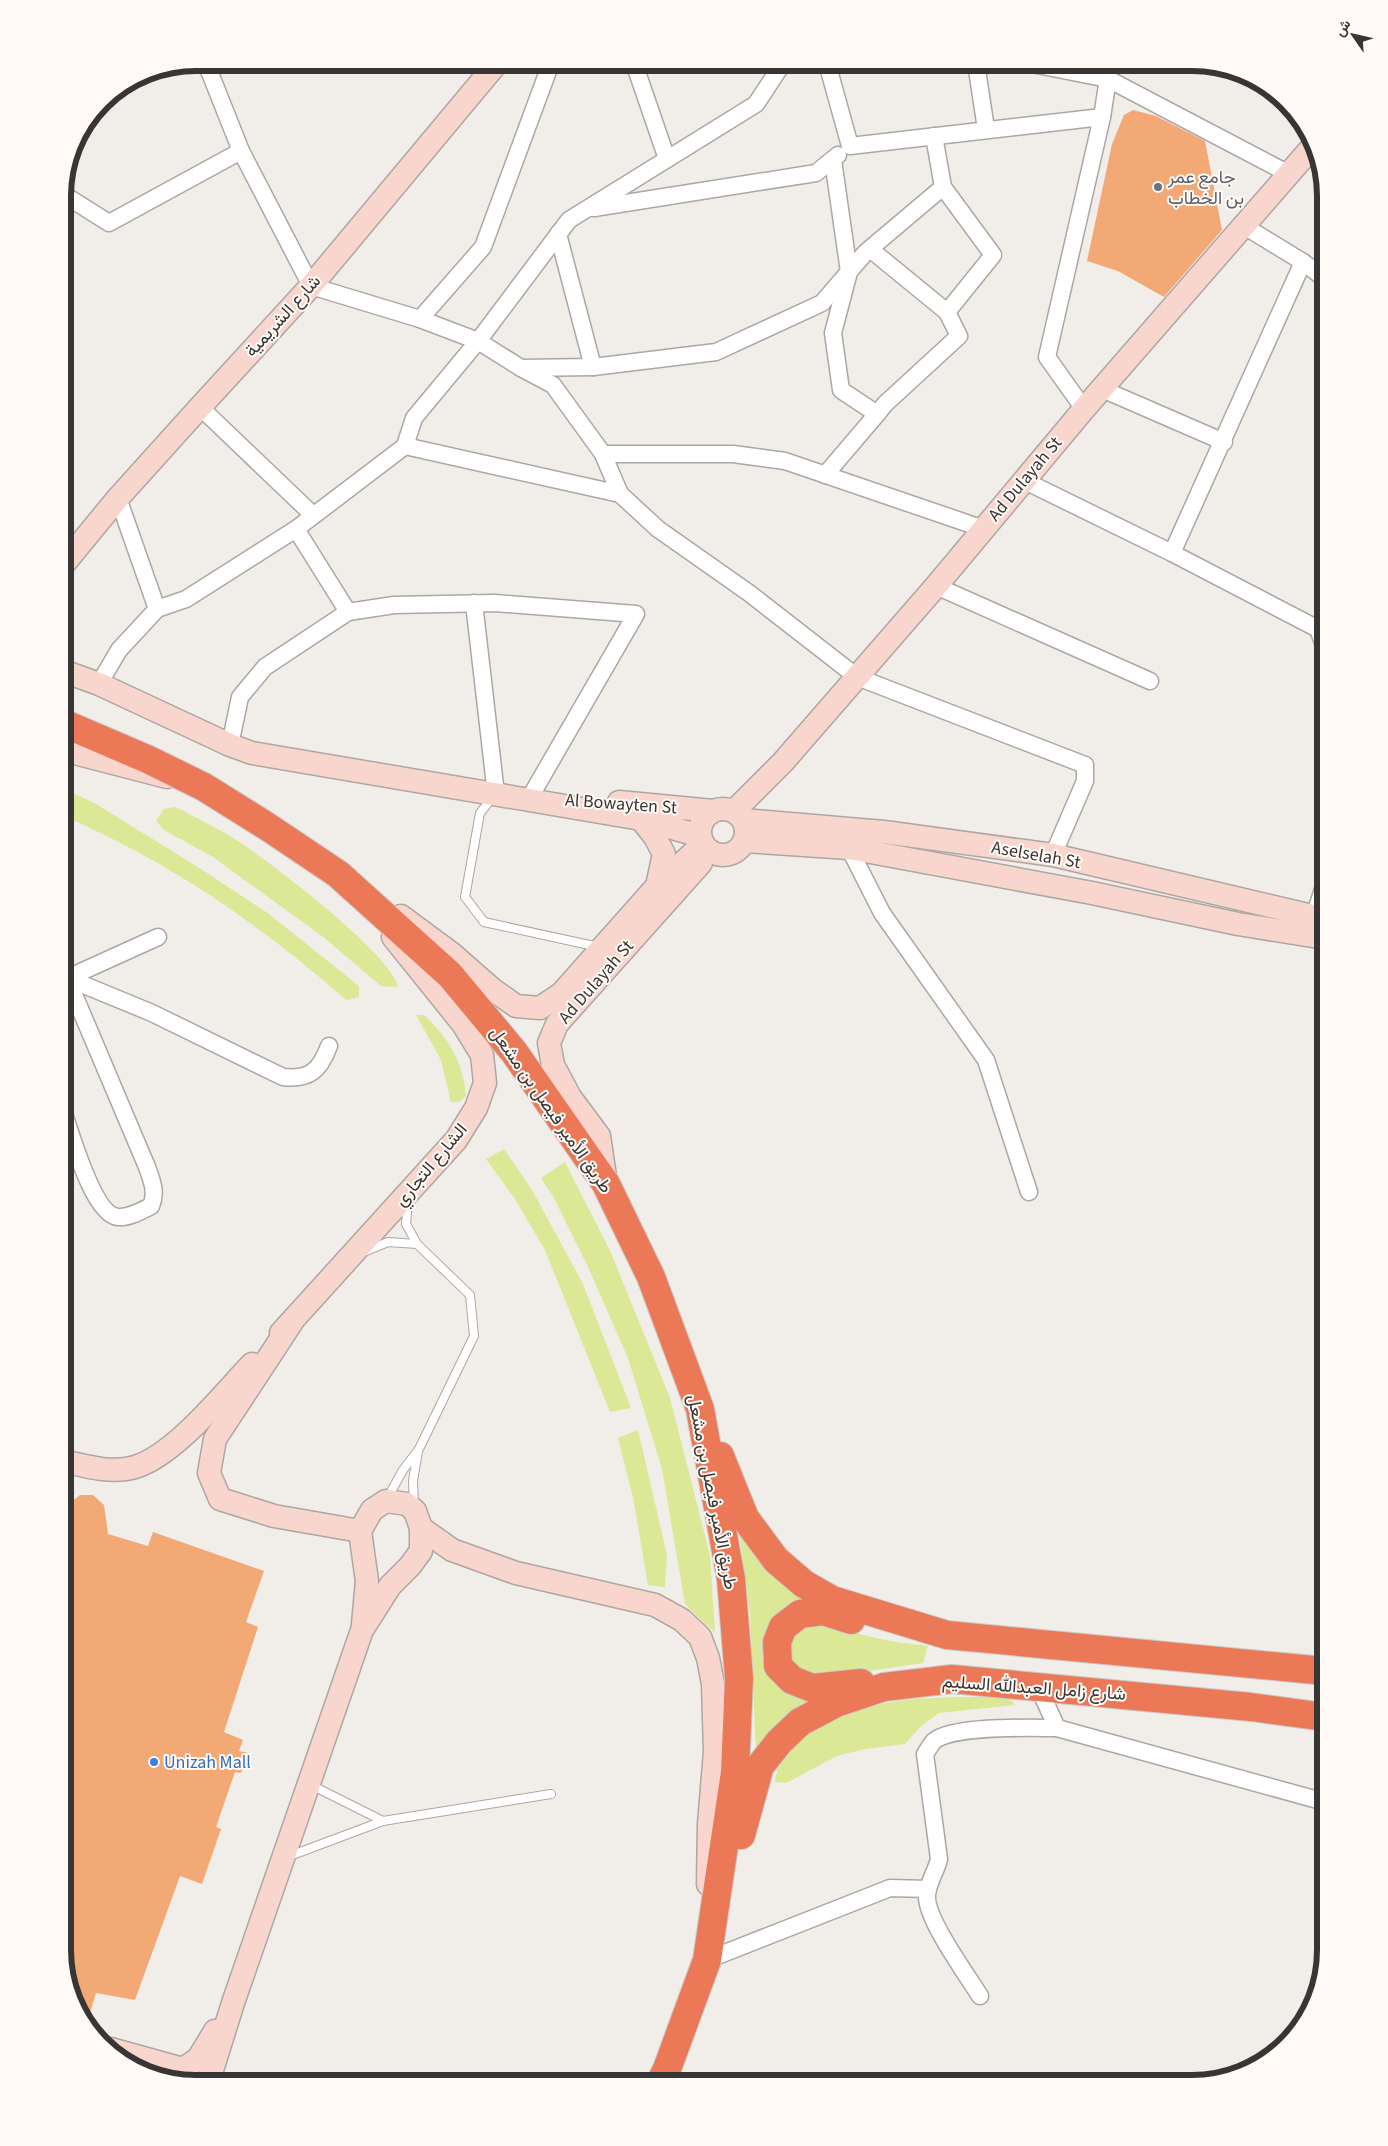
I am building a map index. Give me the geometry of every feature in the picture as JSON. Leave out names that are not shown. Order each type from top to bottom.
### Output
[{"type":"highway","name":"طريق الأمير فيصل بن مشعل","points":[[72,727],[147,759],[204,787],[338,874],[450,975],[514,1052],[606,1184],[651,1277],[700,1409],[731,1579],[739,1678],[735,1772],[707,1960],[664,2074]]},
{"type":"highway","points":[[700,1409],[745,1518],[776,1560],[804,1584],[832,1600],[948,1635]]},
{"type":"highway","points":[[952,1679],[908,1677],[834,1687],[812,1688],[792,1680],[778,1666],[776,1642],[783,1627],[800,1614],[823,1611],[887,1631],[948,1635],[1317,1670]]},
{"type":"highway","name":"شارع زامل العبدالله السليم","points":[[707,1960],[760,1766],[779,1742],[800,1722],[836,1703],[884,1687],[952,1679],[1251,1707],[1317,1717]]},
{"type":"street","points":[[210,71],[241,151],[312,286],[420,319],[478,342],[553,385],[602,454],[620,494],[658,529],[749,593],[857,677],[1085,766],[1085,781],[1053,855]]},
{"type":"street","name":"شارع الشريمية","points":[[72,554],[118,498],[312,286],[490,71]]},
{"type":"street","points":[[420,319],[483,248],[548,71]]},
{"type":"street","points":[[637,71],[667,159]]},
{"type":"street","points":[[99,684],[119,650],[157,609],[186,599],[296,529],[405,446],[414,418],[478,342],[569,220],[756,104],[777,72]]},
{"type":"street","points":[[829,72],[850,146]]},
{"type":"street","points":[[977,72],[986,129]]},
{"type":"street","points":[[1072,72],[1108,79],[1289,174]]},
{"type":"street","points":[[1084,409],[1047,357],[1102,117],[1108,72]]},
{"type":"street","points":[[585,210],[816,173],[850,146],[1102,117]]},
{"type":"street","points":[[934,136],[943,187],[993,255],[946,312]]},
{"type":"street","points":[[72,200],[109,223],[241,151]]},
{"type":"street","name":"Ad Dulayah St","points":[[733,821],[936,586],[1102,388],[1308,152]]},
{"type":"street","points":[[833,160],[849,272],[833,333],[841,390],[877,414]]},
{"type":"street","points":[[521,368],[593,367],[716,352],[822,303],[870,249],[943,187]]},
{"type":"street","points":[[1244,226],[1317,272]]},
{"type":"street","points":[[558,234],[593,367]]},
{"type":"street","points":[[825,475],[885,404],[959,336],[946,312],[870,249]]},
{"type":"street","points":[[1172,554],[1224,442],[1303,262]]},
{"type":"street","points":[[1102,388],[1224,442]]},
{"type":"street","points":[[200,407],[313,515]]},
{"type":"street","points":[[405,446],[620,494]]},
{"type":"street","points":[[602,454],[732,454],[785,460],[984,529]]},
{"type":"street","points":[[1025,481],[1317,626]]},
{"type":"street","points":[[118,498],[157,609]]},
{"type":"street","points":[[296,529],[348,612]]},
{"type":"street","points":[[936,586],[1150,681]]},
{"type":"street","points":[[474,603],[496,794]]},
{"type":"street","points":[[230,745],[240,697],[265,667],[348,612],[394,606],[495,603],[636,614],[528,799]]},
{"type":"street","points":[[72,674],[99,684],[230,745],[252,753],[641,819],[704,844],[722,855],[730,854],[737,850],[733,821],[702,821],[704,844]]},
{"type":"street","points":[[72,752],[204,787]]},
{"type":"street","name":"Al Bowayten St","points":[[528,799],[596,800],[733,821]]},
{"type":"street","points":[[641,819],[655,837],[664,854],[650,894]]},
{"type":"street","name":"Aselselah St","points":[[733,821],[849,848],[1092,893],[1238,924],[1317,937]]},
{"type":"street","name":"Aselselah St","points":[[733,821],[884,832],[1053,855],[1317,917]]},
{"type":"street","points":[[338,874],[383,903],[451,953],[492,989],[516,1006],[540,1008],[561,994],[650,894],[704,844]]},
{"type":"street","name":"Ad Dulayah St","points":[[606,1184],[599,1136],[570,1097],[553,1065],[550,1043],[557,1024],[704,844]]},
{"type":"street","points":[[849,848],[882,913],[986,1060],[1029,1192]]},
{"type":"street","name":"الشارع التجاري","points":[[292,1322],[456,1140],[476,1108],[485,1083],[482,1055],[463,1024],[411,957],[338,874]]},
{"type":"street","points":[[72,976],[158,938]]},
{"type":"street","points":[[72,982],[152,1013],[282,1077],[294,1079],[317,1070],[323,1062],[329,1046]]},
{"type":"street","points":[[71,1135],[87,1179],[106,1212],[116,1217],[128,1216],[151,1206],[155,1197],[154,1186],[147,1167],[72,994]]},
{"type":"street","points":[[71,1463],[98,1470],[134,1467],[172,1447],[292,1322]]},
{"type":"street","points":[[292,1322],[215,1439],[209,1473],[220,1498],[274,1516],[360,1531]]},
{"type":"street","points":[[211,2074],[233,2003],[362,1630],[368,1581],[360,1531],[372,1510],[386,1501],[407,1504],[418,1520],[452,1550],[516,1573],[655,1605],[682,1620],[700,1637],[708,1658],[713,1684],[715,1752],[709,1824],[707,1960],[890,1888],[928,1889]]},
{"type":"street","points":[[362,1630],[390,1586],[410,1566],[421,1551],[418,1520]]},
{"type":"street","points":[[1038,1686],[1057,1728]]},
{"type":"street","points":[[980,1996],[932,1919],[927,1897],[930,1882],[936,1872],[939,1859],[925,1754],[934,1741],[957,1732],[996,1728],[1057,1728],[1317,1800]]},
{"type":"street","points":[[176,2072],[198,2059],[233,2003]]},
{"type":"street","points":[[132,2057],[172,2072]]},
{"type":"street","points":[[180,2073],[199,2074]]},
{"type":"lane","points":[[496,794],[480,814],[465,896],[484,922],[594,946],[630,908],[650,894]]},
{"type":"lane","points":[[386,1501],[403,1470],[419,1449],[474,1336],[470,1295],[417,1244],[406,1224],[409,1192]]},
{"type":"lane","points":[[352,1256],[388,1242],[417,1244]]},
{"type":"lane","points":[[418,1520],[413,1481],[419,1449]]},
{"type":"lane","points":[[309,1784],[383,1821]]},
{"type":"lane","points":[[283,1858],[383,1821],[551,1794]]},
{"type":"green space","points":[[72,792],[96,804],[269,914],[359,986],[359,997],[346,1000],[281,946],[212,896],[102,833],[72,820]]},
{"type":"green space","points":[[176,807],[230,836],[296,884],[351,930],[374,953],[391,972],[398,987],[381,986],[322,936],[213,857],[164,830],[156,821],[164,809]]},
{"type":"green space","points":[[416,1015],[424,1015],[441,1033],[458,1061],[466,1096],[459,1102],[451,1102],[441,1060]]},
{"type":"green space","points":[[504,1149],[532,1190],[583,1284],[631,1408],[610,1412],[545,1250],[515,1199],[486,1159]]},
{"type":"green space","points":[[565,1162],[611,1253],[670,1398],[710,1555],[715,1633],[685,1604],[662,1469],[628,1358],[589,1269],[554,1198],[541,1178]]},
{"type":"green space","points":[[638,1430],[667,1555],[665,1587],[648,1585],[633,1497],[618,1438]]},
{"type":"green space","points":[[739,1531],[812,1603],[764,1641],[762,1658],[771,1674],[822,1696],[756,1753],[750,1613]]},
{"type":"green space","points":[[809,1619],[832,1622],[863,1635],[895,1642],[928,1646],[923,1663],[816,1679],[794,1666],[790,1655],[789,1644],[793,1632]]},
{"type":"green space","points":[[1009,1697],[1015,1705],[939,1713],[921,1726],[905,1744],[865,1749],[837,1756],[786,1783],[775,1782],[781,1763],[792,1748],[807,1734],[826,1723],[868,1707],[888,1703],[912,1699]]},
{"type":"building","name":"جامع عمر بن الخطاب","points":[[1133,110],[1156,116],[1205,141],[1222,230],[1164,297],[1118,271],[1087,261],[1112,144],[1124,115]]},
{"type":"building","name":"Unizah Mall","points":[[80,1495],[93,1495],[104,1505],[108,1534],[148,1546],[153,1532],[264,1571],[246,1622],[258,1627],[224,1732],[243,1740],[239,1751],[249,1753],[241,1773],[235,1772],[216,1827],[221,1829],[202,1884],[180,1876],[135,2000],[96,1993],[90,2013],[84,2005],[78,1990],[71,1950],[71,1502]]},
{"type":"place","name":"جامع عمر بن الخطاب","points":[[1158,187]]},
{"type":"place","name":"Unizah Mall","points":[[154,1762]]}]
